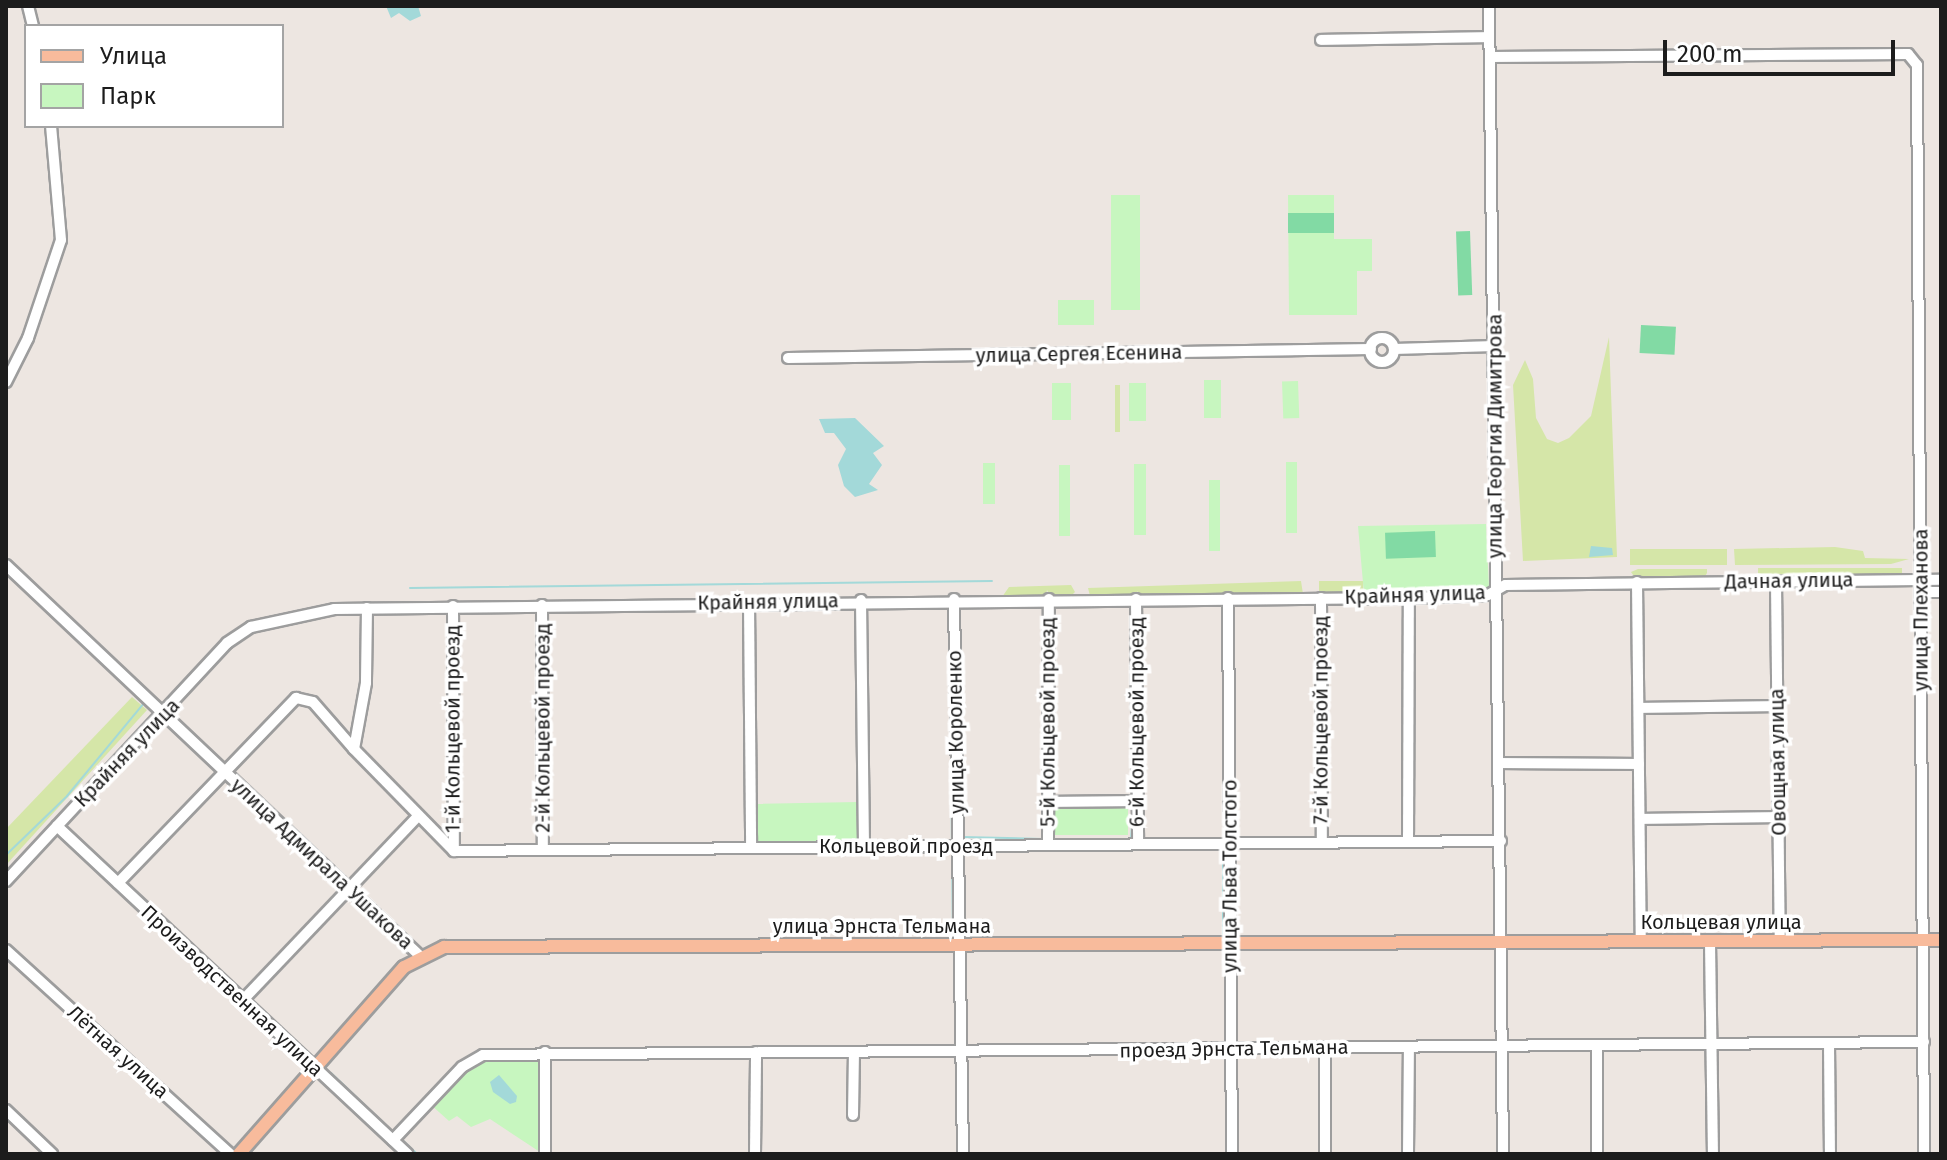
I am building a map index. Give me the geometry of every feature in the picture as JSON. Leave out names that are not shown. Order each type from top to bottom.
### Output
[{"type":"main road","name":"Кольцевая улица","points":[[1501,944],[1941,940]]},
{"type":"main road","name":"улица Эрнста Тельмана","points":[[420,956],[451,947],[1501,944]]},
{"type":"main road","points":[[239,1154],[420,956]]},
{"type":"street","name":"улица Георгия Димитрова","points":[[1489,6],[1501,763],[1503,1154]]},
{"type":"street","points":[[1321,40],[1489,37]]},
{"type":"street","name":"улица Плеханова","points":[[1490,57],[1908,54],[1917,65],[1924,1154]]},
{"type":"street","points":[[6,382],[28,338],[61,240],[63,216],[51,128]]},
{"type":"street","name":"улица Сергея Есенина","points":[[788,358],[1371,349],[1382,339],[1394,349],[1495,346]]},
{"type":"street","name":"улица Сергея Есенина","points":[[1371,349],[1374,358],[1383,362],[1394,349]]},
{"type":"street","name":"улица Адмирала Ушакова","points":[[6,565],[420,956]]},
{"type":"street","name":"Дачная улица","points":[[1637,582],[1941,580]]},
{"type":"street","points":[[1637,582],[1641,942]]},
{"type":"street","name":"Крайняя улица","points":[[6,881],[241,632],[334,609],[954,599],[1409,598],[1496,591],[1505,585],[1637,582]]},
{"type":"street","name":"Овощная улица","points":[[1776,582],[1780,941]]},
{"type":"street","points":[[1920,592],[1941,592]]},
{"type":"street","name":"улица Льва Толстого","points":[[1228,598],[1232,1154]]},
{"type":"street","name":"7-й Кольцевой проезд","points":[[1321,598],[1322,843]]},
{"type":"street","points":[[1408,842],[1409,598]]},
{"type":"street","name":"улица Короленко","points":[[954,599],[963,1154]]},
{"type":"street","name":"5-й Кольцевой проезд","points":[[1048,845],[1049,599]]},
{"type":"street","name":"6-й Кольцевой проезд","points":[[1136,599],[1138,844]]},
{"type":"street","points":[[861,600],[864,846]]},
{"type":"street","points":[[749,602],[751,847]]},
{"type":"street","name":"2-й Кольцевой проезд","points":[[542,605],[543,850]]},
{"type":"street","name":"1-й Кольцевой проезд","points":[[453,606],[454,851]]},
{"type":"street","points":[[367,608],[366,683],[354,749],[416,818],[454,851]]},
{"type":"street","name":"улица Адмирала Ушакова","points":[[118,883],[290,702],[304,697],[313,702],[354,749]]},
{"type":"street","points":[[1639,708],[1777,706]]},
{"type":"street","points":[[1501,763],[1639,764]]},
{"type":"street","points":[[1048,802],[1137,801]]},
{"type":"street","points":[[1640,819],[1778,817]]},
{"type":"street","points":[[242,1001],[416,818]]},
{"type":"street","name":"Производственная улица","points":[[57,826],[408,1154]]},
{"type":"street","name":"Кольцевой проезд","points":[[454,851],[1501,841]]},
{"type":"street","points":[[1710,942],[1713,1154]]},
{"type":"street","name":"Лётная улица","points":[[6,950],[230,1154]]},
{"type":"street","name":"проезд Эрнста Тельмана","points":[[393,1140],[472,1058],[545,1052],[854,1053],[1924,1042]]},
{"type":"street","points":[[1829,1043],[1830,1154]]},
{"type":"street","points":[[1597,1045],[1597,1154]]},
{"type":"street","points":[[1408,1154],[1409,1047]]},
{"type":"street","points":[[1325,1048],[1325,1154]]},
{"type":"street","points":[[545,1052],[545,1154]]},
{"type":"street","points":[[755,1154],[756,1052]]},
{"type":"street","points":[[853,1115],[854,1053]]},
{"type":"street","points":[[6,1110],[52,1154]]},
{"type":"green space","points":[[1111,195],[1140,195],[1140,310],[1111,310]]},
{"type":"green space","points":[[1288,195],[1334,195],[1334,239],[1372,239],[1372,271],[1357,271],[1357,315],[1289,315]]},
{"type":"green space","points":[[1288,213],[1334,213],[1334,233],[1288,233]]},
{"type":"green space","points":[[1456,231],[1470,231],[1472,295],[1458,295]]},
{"type":"green space","points":[[1058,300],[1094,300],[1094,325],[1058,325]]},
{"type":"green space","points":[[1641,325],[1676,327],[1674,355],[1640,353]]},
{"type":"green space","points":[[1609,337],[1617,557],[1523,561],[1513,385],[1525,360],[1533,379],[1536,418],[1547,439],[1558,443],[1569,438],[1591,416]]},
{"type":"green space","points":[[1204,380],[1221,380],[1221,418],[1204,418]]},
{"type":"green space","points":[[1298,381],[1299,418],[1283,419],[1282,382]]},
{"type":"green space","points":[[1052,383],[1071,383],[1071,420],[1052,420]]},
{"type":"green space","points":[[1129,383],[1146,383],[1146,421],[1129,421]]},
{"type":"green space","points":[[1115,385],[1120,385],[1120,432],[1115,432]]},
{"type":"green space","points":[[1286,462],[1297,462],[1297,533],[1286,533]]},
{"type":"green space","points":[[983,463],[995,463],[995,504],[983,504]]},
{"type":"green space","points":[[1134,464],[1146,464],[1146,535],[1134,535]]},
{"type":"green space","points":[[1059,465],[1070,465],[1070,536],[1059,536]]},
{"type":"green space","points":[[1209,480],[1220,480],[1220,551],[1209,551]]},
{"type":"green space","points":[[1486,524],[1489,587],[1479,592],[1364,594],[1358,526]]},
{"type":"green space","points":[[1435,531],[1436,557],[1386,559],[1385,533]]},
{"type":"green space","points":[[1835,547],[1863,551],[1865,558],[1909,559],[1891,564],[1735,565],[1734,549]]},
{"type":"green space","points":[[1630,549],[1727,549],[1727,565],[1630,565]]},
{"type":"green space","points":[[1758,568],[1902,568],[1902,577],[1758,577]]},
{"type":"green space","points":[[1638,569],[1707,569],[1707,573],[1704,578],[1636,579],[1631,572]]},
{"type":"green space","points":[[1301,581],[1303,594],[1231,594],[1230,590],[1229,594],[1138,595],[1138,591],[1135,595],[1090,596],[1088,588]]},
{"type":"green space","points":[[1319,581],[1363,581],[1363,594],[1319,594]]},
{"type":"green space","points":[[1071,585],[1075,592],[1071,596],[1050,596],[1047,590],[1046,596],[1002,597],[1009,587]]},
{"type":"green space","points":[[132,697],[147,710],[6,865],[6,829]]},
{"type":"green space","points":[[858,802],[859,844],[756,846],[755,804]]},
{"type":"green space","points":[[1052,806],[1128,806],[1128,835],[1052,835]]},
{"type":"green space","points":[[541,1055],[543,1154],[490,1119],[471,1127],[457,1116],[449,1121],[430,1104],[464,1068],[482,1058]]},
{"type":"water","points":[[386,6],[418,6],[421,16],[410,21],[399,13],[391,18]]},
{"type":"water","points":[[855,418],[884,446],[873,453],[882,465],[869,484],[878,490],[855,497],[844,486],[838,465],[846,449],[834,433],[825,433],[819,419]]},
{"type":"water","points":[[1591,546],[1612,548],[1613,555],[1589,557]]},
{"type":"water","points":[[499,1075],[517,1096],[516,1102],[510,1104],[493,1092],[490,1082]]},
{"type":"waterway","points":[[410,588],[992,581]]},
{"type":"waterway","points":[[1042,839],[1044,606]]},
{"type":"waterway","points":[[6,855],[67,796],[144,703]]},
{"type":"waterway","points":[[951,713],[952,841]]},
{"type":"waterway","points":[[1053,770],[1053,797],[1132,795]]},
{"type":"waterway","points":[[1054,839],[1131,839],[1133,807]]},
{"type":"waterway","points":[[962,837],[1042,839]]},
{"type":"waterway","points":[[1223,847],[1223,934]]},
{"type":"waterway","points":[[1235,849],[1236,920]]},
{"type":"waterway","points":[[952,850],[953,940]]},
{"type":"waterway","points":[[279,1026],[311,1055]]},
{"type":"waterway","points":[[331,1073],[394,1133]]},
{"type":"waterway","points":[[400,1138],[417,1154]]}]
